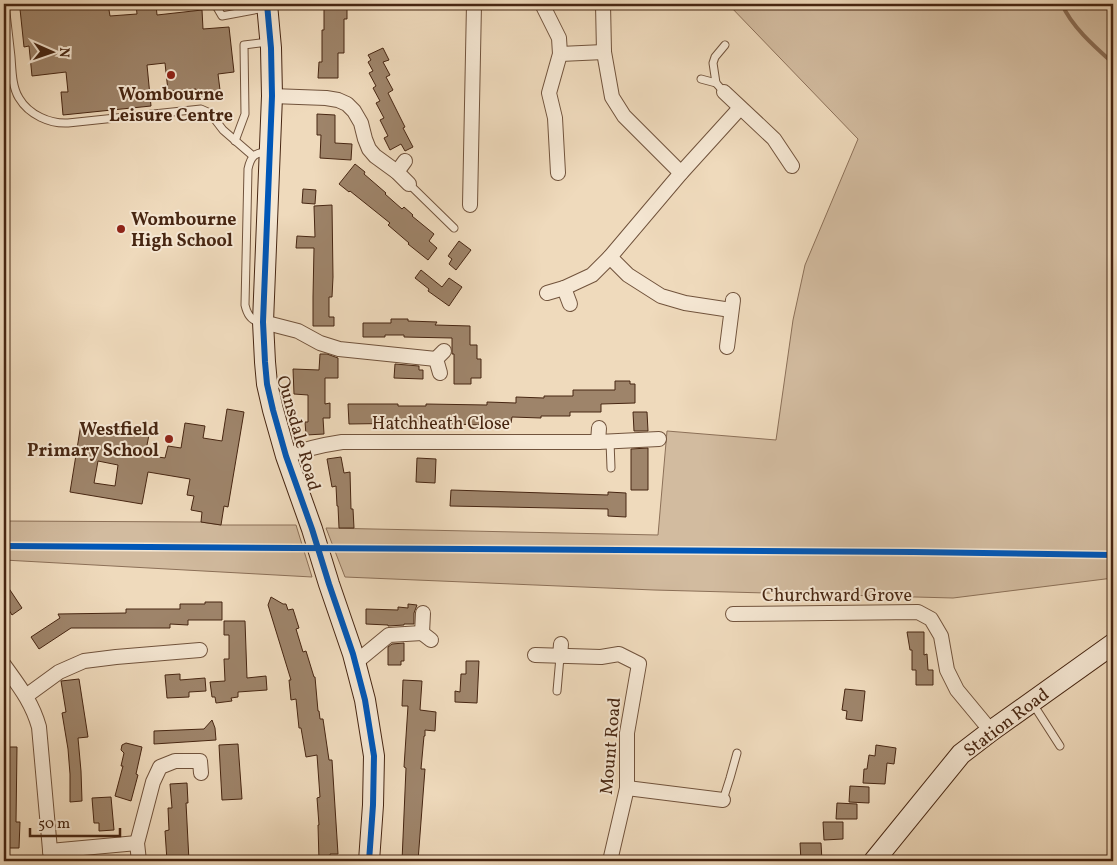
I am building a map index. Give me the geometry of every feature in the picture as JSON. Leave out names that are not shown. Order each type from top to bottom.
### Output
[{"type":"street","points":[[470,205],[474,4]]},
{"type":"street","points":[[542,4],[560,38],[560,54],[549,93],[555,118],[558,172]]},
{"type":"street","points":[[603,4],[604,52],[612,97],[624,116],[681,173]]},
{"type":"street","name":"Ounsdale Road","points":[[267,6],[271,42],[272,96],[262,154],[263,322],[267,384],[286,456],[312,529],[365,700],[374,756],[369,861]]},
{"type":"street","points":[[560,54],[604,52]]},
{"type":"street","points":[[720,88],[774,138],[792,166]]},
{"type":"street","points":[[272,96],[326,98],[347,104],[361,123],[369,149],[375,156],[401,166],[409,184]]},
{"type":"street","points":[[547,293],[564,288],[592,275],[610,257],[681,173],[740,108]]},
{"type":"street","points":[[610,257],[628,275],[661,296],[685,303],[732,305],[727,347]]},
{"type":"street","points":[[564,288],[570,304]]},
{"type":"street","points":[[263,322],[298,331],[320,343],[339,349],[440,355],[440,373]]},
{"type":"street","name":"Hatchheath Close","points":[[286,456],[315,447],[342,442],[602,437],[659,439]]},
{"type":"street","name":"Churchward Grove","points":[[733,614],[918,612],[931,619],[942,636],[947,670],[957,690],[990,731]]},
{"type":"street","points":[[355,663],[388,635],[427,636],[424,613]]},
{"type":"street","name":"Station Road","points":[[874,861],[961,754],[990,731],[1113,644]]},
{"type":"street","points":[[26,696],[59,672],[84,661],[200,650]]},
{"type":"street","points":[[535,655],[561,650]]},
{"type":"street","name":"Mount Road","points":[[561,650],[601,657],[619,654],[639,664],[626,733],[627,788],[610,861]]},
{"type":"street","points":[[4,666],[26,696],[39,727],[51,856],[137,843]]},
{"type":"street","points":[[139,861],[137,843],[153,782],[160,767],[175,761],[200,761],[201,773]]},
{"type":"street","points":[[627,788],[723,800]]},
{"type":"lane","points":[[5,4],[16,91],[24,105],[41,118],[58,123],[68,123],[202,109],[210,114],[235,141],[262,154]]},
{"type":"lane","points":[[215,4],[222,16],[267,6]]},
{"type":"lane","points":[[235,141],[245,114],[244,45],[271,42]]},
{"type":"lane","points":[[720,88],[713,63],[714,57],[725,45]]},
{"type":"lane","points":[[700,79],[720,88]]},
{"type":"lane","points":[[409,184],[454,228]]},
{"type":"lane","points":[[602,437],[611,468]]},
{"type":"lane","points":[[557,691],[561,650]]},
{"type":"lane","points":[[1032,702],[1060,746]]},
{"type":"lane","points":[[723,800],[737,753]]},
{"type":"shaded area","points":[[728,4],[1113,4],[1113,578],[953,598],[654,590],[345,577],[326,528],[658,535],[667,431],[776,440],[793,320],[805,265],[858,139]]},
{"type":"shaded area","points":[[4,521],[201,522],[221,525],[296,525],[312,577],[4,560]]},
{"type":"building","points":[[32,4],[108,4],[110,16],[137,14],[136,4],[156,4],[157,15],[202,10],[203,29],[229,27],[234,72],[218,74],[221,98],[198,101],[196,89],[168,91],[165,63],[147,65],[151,106],[63,115],[61,92],[68,92],[66,72],[32,76],[29,46],[24,47],[20,9],[33,8]]},
{"type":"building","points":[[324,4],[347,4],[347,19],[344,19],[344,53],[338,53],[338,78],[318,78],[319,62],[322,62]]},
{"type":"building","points":[[383,48],[389,60],[383,62],[390,75],[386,77],[393,90],[388,93],[413,147],[405,151],[401,144],[390,150],[384,138],[388,136],[380,120],[384,118],[376,103],[380,101],[373,88],[376,86],[369,73],[373,71],[368,62],[371,60],[368,55]]},
{"type":"building","points":[[317,114],[335,115],[335,143],[352,144],[351,160],[320,158],[321,135],[317,135]]},
{"type":"building","points":[[355,164],[385,194],[402,209],[404,207],[434,234],[429,241],[437,248],[428,260],[388,225],[390,223],[339,184]]},
{"type":"building","points":[[303,189],[316,190],[315,204],[302,203]]},
{"type":"building","points":[[332,205],[333,277],[332,297],[329,297],[329,317],[334,317],[334,326],[313,326],[314,248],[296,248],[297,236],[315,237],[314,206]]},
{"type":"building","points":[[459,241],[471,250],[456,270],[449,264],[452,259],[448,256]]},
{"type":"building","points":[[421,270],[442,287],[449,278],[462,287],[449,306],[428,291],[429,289],[415,278]]},
{"type":"building","points":[[391,319],[437,322],[435,325],[470,326],[470,345],[477,345],[477,359],[481,359],[481,378],[471,378],[471,384],[454,384],[452,338],[404,337],[404,335],[363,337],[363,323],[391,323]]},
{"type":"building","points":[[320,354],[327,354],[338,358],[338,378],[325,378],[325,404],[330,403],[330,418],[323,418],[324,434],[306,435],[305,422],[308,422],[308,395],[294,394],[293,369],[319,370]]},
{"type":"building","points":[[395,364],[419,366],[419,370],[423,370],[423,379],[394,378]]},
{"type":"building","points":[[615,381],[630,381],[630,384],[635,384],[635,403],[601,404],[601,412],[570,412],[570,416],[512,417],[511,423],[483,422],[483,425],[418,423],[349,424],[348,404],[426,406],[426,404],[487,405],[487,402],[516,403],[516,397],[573,396],[573,390],[615,390]]},
{"type":"building","points":[[227,409],[244,412],[228,507],[224,506],[221,525],[201,522],[202,512],[191,510],[194,496],[187,495],[190,479],[148,472],[142,504],[70,492],[81,424],[149,435],[145,455],[165,458],[168,446],[181,448],[185,423],[205,426],[203,438],[222,441]],"holes":[[[98,461],[118,465],[115,486],[94,483]]]},
{"type":"building","points":[[633,412],[647,412],[648,431],[634,431]]},
{"type":"building","points":[[648,448],[648,490],[631,490],[631,449]]},
{"type":"building","points":[[341,457],[344,473],[350,472],[351,509],[353,509],[354,528],[339,528],[336,486],[332,487],[327,459]]},
{"type":"building","points":[[417,458],[436,459],[435,483],[416,482]]},
{"type":"building","points":[[451,490],[608,495],[608,492],[626,493],[626,517],[608,516],[608,509],[450,506]]},
{"type":"building","points":[[4,581],[22,608],[12,615],[4,602]]},
{"type":"building","points":[[271,597],[286,604],[288,610],[293,609],[299,628],[296,629],[303,652],[306,651],[315,677],[318,711],[320,719],[323,719],[329,760],[332,760],[338,854],[330,854],[331,861],[319,861],[317,798],[320,797],[317,755],[306,757],[301,728],[299,728],[296,699],[291,700],[289,680],[291,680],[268,605]]},
{"type":"building","points":[[205,602],[222,602],[222,620],[188,620],[188,625],[170,624],[170,628],[71,628],[39,649],[31,637],[60,618],[58,614],[126,613],[126,609],[180,609],[180,604],[205,604]]},
{"type":"building","points":[[408,604],[417,605],[414,613],[414,624],[388,626],[366,624],[366,609],[398,610],[398,607],[408,608]]},
{"type":"building","points":[[224,621],[245,621],[247,678],[266,676],[267,690],[238,692],[238,697],[231,698],[232,701],[216,703],[215,697],[212,697],[210,682],[225,681],[224,659],[229,659],[229,635],[224,635]]},
{"type":"building","points":[[907,632],[924,632],[924,655],[927,654],[928,670],[933,670],[933,685],[916,685],[916,670],[912,670],[912,650],[910,650]]},
{"type":"building","points":[[404,643],[404,661],[401,661],[401,665],[388,665],[388,647],[392,644]]},
{"type":"building","points":[[466,661],[479,661],[477,703],[455,702],[455,691],[460,692],[461,674],[466,674]]},
{"type":"building","points":[[180,674],[180,680],[205,678],[206,691],[189,692],[189,697],[167,698],[165,675]]},
{"type":"building","points":[[79,679],[88,737],[78,738],[82,801],[70,802],[68,749],[62,713],[66,712],[61,681]]},
{"type":"building","points":[[403,680],[422,681],[420,710],[436,712],[435,731],[425,730],[424,736],[421,769],[425,769],[418,861],[402,861],[406,768],[404,767],[408,706],[402,706]]},
{"type":"building","points":[[845,689],[865,691],[862,721],[846,719],[847,711],[842,710]]},
{"type":"building","points":[[212,720],[216,740],[154,744],[154,731],[204,729]]},
{"type":"building","points":[[126,743],[142,747],[136,774],[138,775],[131,801],[115,796],[123,766],[121,766],[124,753],[121,750],[122,745]]},
{"type":"building","points":[[238,744],[242,799],[222,800],[219,745]]},
{"type":"building","points":[[876,745],[896,748],[894,764],[887,763],[885,784],[863,783],[864,769],[867,769],[869,755],[875,756]]},
{"type":"building","points":[[4,747],[17,747],[16,822],[20,822],[19,848],[5,848]]},
{"type":"building","points":[[187,783],[188,803],[186,803],[189,861],[167,861],[165,831],[169,830],[168,808],[172,808],[170,784]]},
{"type":"building","points":[[850,786],[869,787],[869,803],[849,802]]},
{"type":"building","points":[[111,797],[114,830],[99,831],[99,823],[94,823],[92,798]]},
{"type":"building","points":[[837,803],[857,804],[857,819],[836,819]]},
{"type":"building","points":[[823,822],[843,822],[843,839],[824,840]]},
{"type":"building","points":[[800,843],[821,843],[822,861],[801,861]]},
{"type":"waterway","points":[[1062,4],[1077,28],[1113,63]]},
{"type":"cycle path","points":[[267,4],[271,48],[272,96],[263,322],[267,384],[286,456],[353,654],[365,700],[374,756],[369,861]]},
{"type":"cycle path","points":[[4,546],[1113,555]]},
{"type":"place","name":"Wombourne Leisure Centre","points":[[171,75]]},
{"type":"place","name":"Wombourne High School","points":[[121,229]]},
{"type":"place","name":"Westfield Primary School","points":[[169,439]]}]
